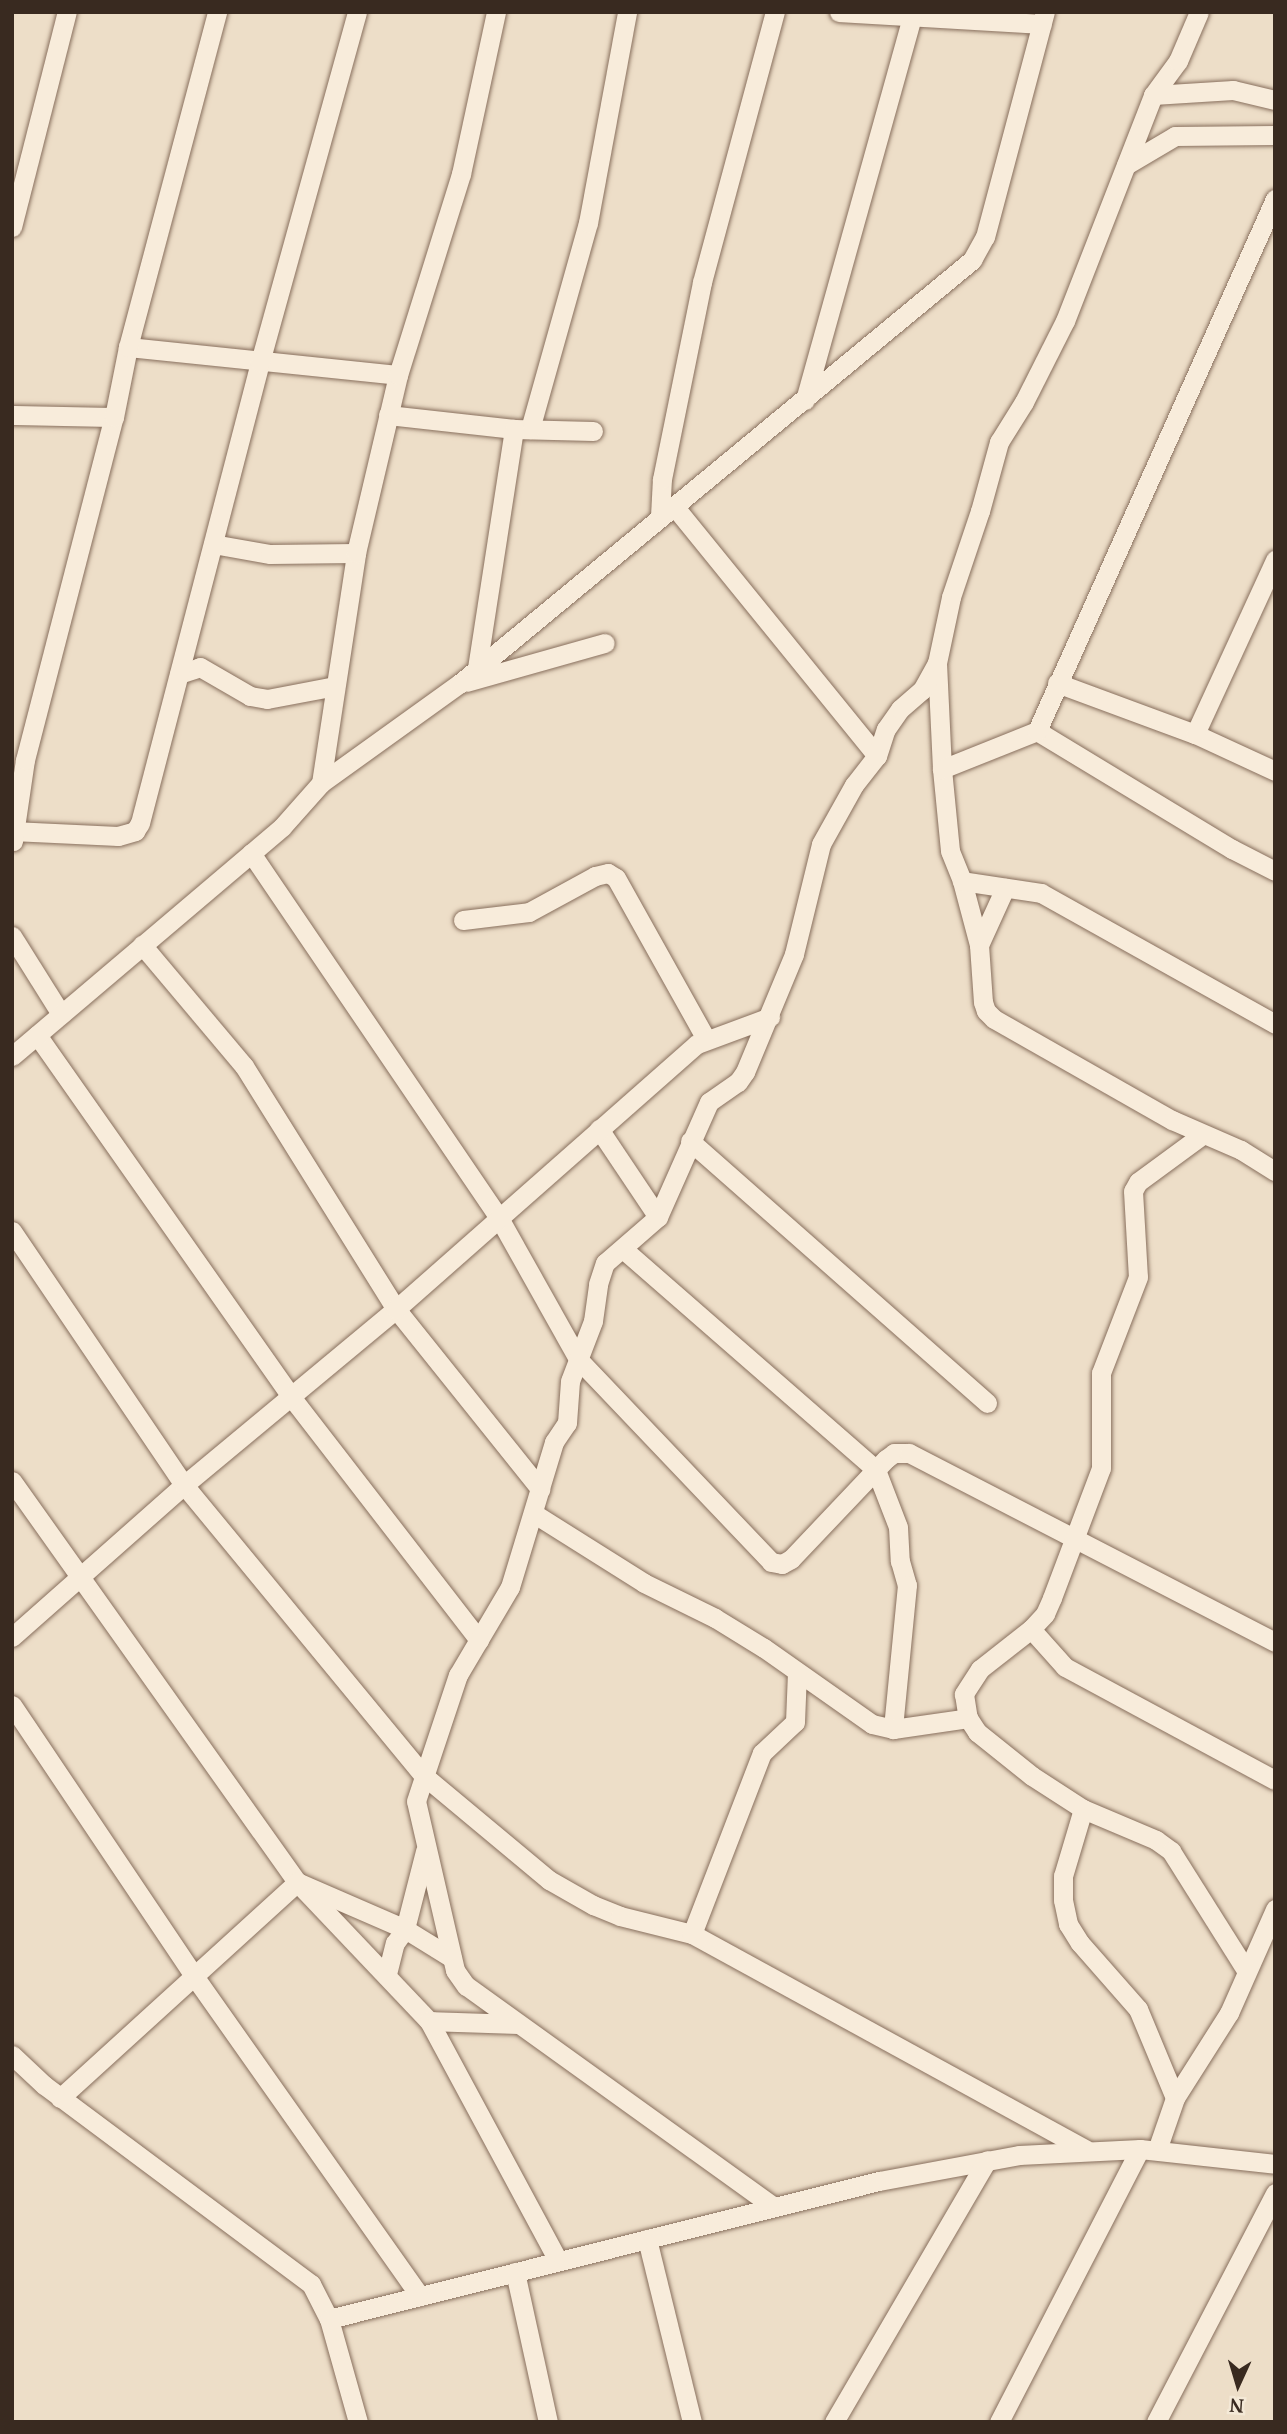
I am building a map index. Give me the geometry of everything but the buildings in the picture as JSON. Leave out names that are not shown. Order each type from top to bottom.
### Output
[{"type":"street","points":[[12,227],[67,12]]},
{"type":"street","points":[[217,12],[128,347],[114,417],[25,760],[14,834],[118,836],[135,831],[142,816],[260,362],[357,12]]},
{"type":"street","points":[[321,783],[356,553],[398,375],[461,174],[496,12]]},
{"type":"street","points":[[477,668],[522,429],[588,223],[627,12]]},
{"type":"street","points":[[775,12],[702,282],[663,479],[667,511],[877,756]]},
{"type":"street","points":[[12,1056],[282,827],[321,783],[458,684],[805,401],[979,251],[1043,18],[839,12]]},
{"type":"street","points":[[1199,12],[1178,61],[1153,95],[1065,321],[1024,402],[999,443],[951,597],[937,663],[942,769],[950,851],[962,881],[979,945],[983,1002],[993,1019],[1202,1135],[1241,1150],[1275,1171]]},
{"type":"street","points":[[805,401],[912,15]]},
{"type":"street","points":[[1153,95],[1233,90],[1275,100]]},
{"type":"street","points":[[1126,165],[1175,136],[1275,135]]},
{"type":"street","points":[[942,769],[1037,731],[1275,199]]},
{"type":"street","points":[[128,347],[398,375]]},
{"type":"street","points":[[12,415],[114,417]]},
{"type":"street","points":[[388,415],[522,429],[593,431]]},
{"type":"street","points":[[213,544],[270,554],[356,553]]},
{"type":"street","points":[[1195,734],[1275,560]]},
{"type":"street","points":[[458,684],[605,643]]},
{"type":"street","points":[[774,2207],[466,1986],[455,1970],[416,1801],[458,1675],[510,1587],[554,1442],[567,1423],[570,1381],[593,1321],[598,1284],[605,1263],[658,1217],[709,1102],[738,1082],[745,1072],[794,954],[821,844],[854,785],[877,756],[886,729],[900,709],[922,690],[937,663]]},
{"type":"street","points":[[179,674],[200,667],[250,696],[267,699],[335,686]]},
{"type":"street","points":[[1057,683],[1195,734],[1275,771]]},
{"type":"street","points":[[1037,731],[1232,849],[1275,871]]},
{"type":"street","points":[[251,853],[499,1217],[578,1359],[771,1562],[782,1564],[791,1559],[894,1453],[919,1455],[1275,1642]]},
{"type":"street","points":[[463,920],[529,912],[595,876],[608,873],[616,878],[706,1039]]},
{"type":"street","points":[[962,881],[1041,893],[1275,1024]]},
{"type":"street","points":[[979,945],[1005,888]]},
{"type":"street","points":[[12,936],[61,1014]]},
{"type":"street","points":[[142,945],[244,1066],[396,1309],[540,1489]]},
{"type":"street","points":[[12,1637],[184,1485],[292,1398],[706,1039],[770,1017]]},
{"type":"street","points":[[37,1035],[292,1398],[479,1640]]},
{"type":"street","points":[[600,1129],[658,1217]]},
{"type":"street","points":[[1202,1135],[1138,1182],[1133,1191],[1139,1277],[1101,1373],[1101,1468],[1045,1614],[1031,1629],[979,1669],[964,1694],[968,1717],[989,1742],[1083,1809],[1156,1840],[1171,1851],[1246,1970]]},
{"type":"street","points":[[690,1141],[987,1403]]},
{"type":"street","points":[[12,1231],[184,1485],[424,1775],[549,1880],[571,1893],[620,1916],[692,1934],[1086,2150]]},
{"type":"street","points":[[623,1249],[876,1470],[898,1527],[907,1585],[892,1729]]},
{"type":"street","points":[[12,1481],[83,1576],[297,1882],[429,2021],[558,2261]]},
{"type":"street","points":[[533,1513],[644,1583],[715,1618],[873,1724],[892,1729],[968,1717]]},
{"type":"street","points":[[1031,1629],[1065,1667],[1275,1780]]},
{"type":"street","points":[[692,1934],[762,1753],[795,1722],[797,1672]]},
{"type":"street","points":[[12,1705],[194,1976],[420,2296]]},
{"type":"street","points":[[1083,1809],[1063,1875],[1063,1900],[1068,1924],[1138,2010],[1175,2098]]},
{"type":"street","points":[[387,1974],[395,1943],[405,1929],[426,1846]]},
{"type":"street","points":[[297,1882],[405,1929],[452,1958]]},
{"type":"street","points":[[60,2098],[297,1882]]},
{"type":"street","points":[[999,2422],[1175,2098],[1229,2013],[1275,1909]]},
{"type":"street","points":[[429,2021],[518,2024]]},
{"type":"street","points":[[12,2055],[60,2098],[311,2284],[329,2319],[358,2422]]},
{"type":"street","points":[[329,2319],[774,2207],[987,2160],[1086,2150],[1149,2150],[1275,2164]]},
{"type":"street","points":[[834,2422],[987,2160]]},
{"type":"street","points":[[1156,2422],[1275,2193]]},
{"type":"street","points":[[647,2239],[692,2422]]},
{"type":"street","points":[[515,2272],[548,2422]]}]
